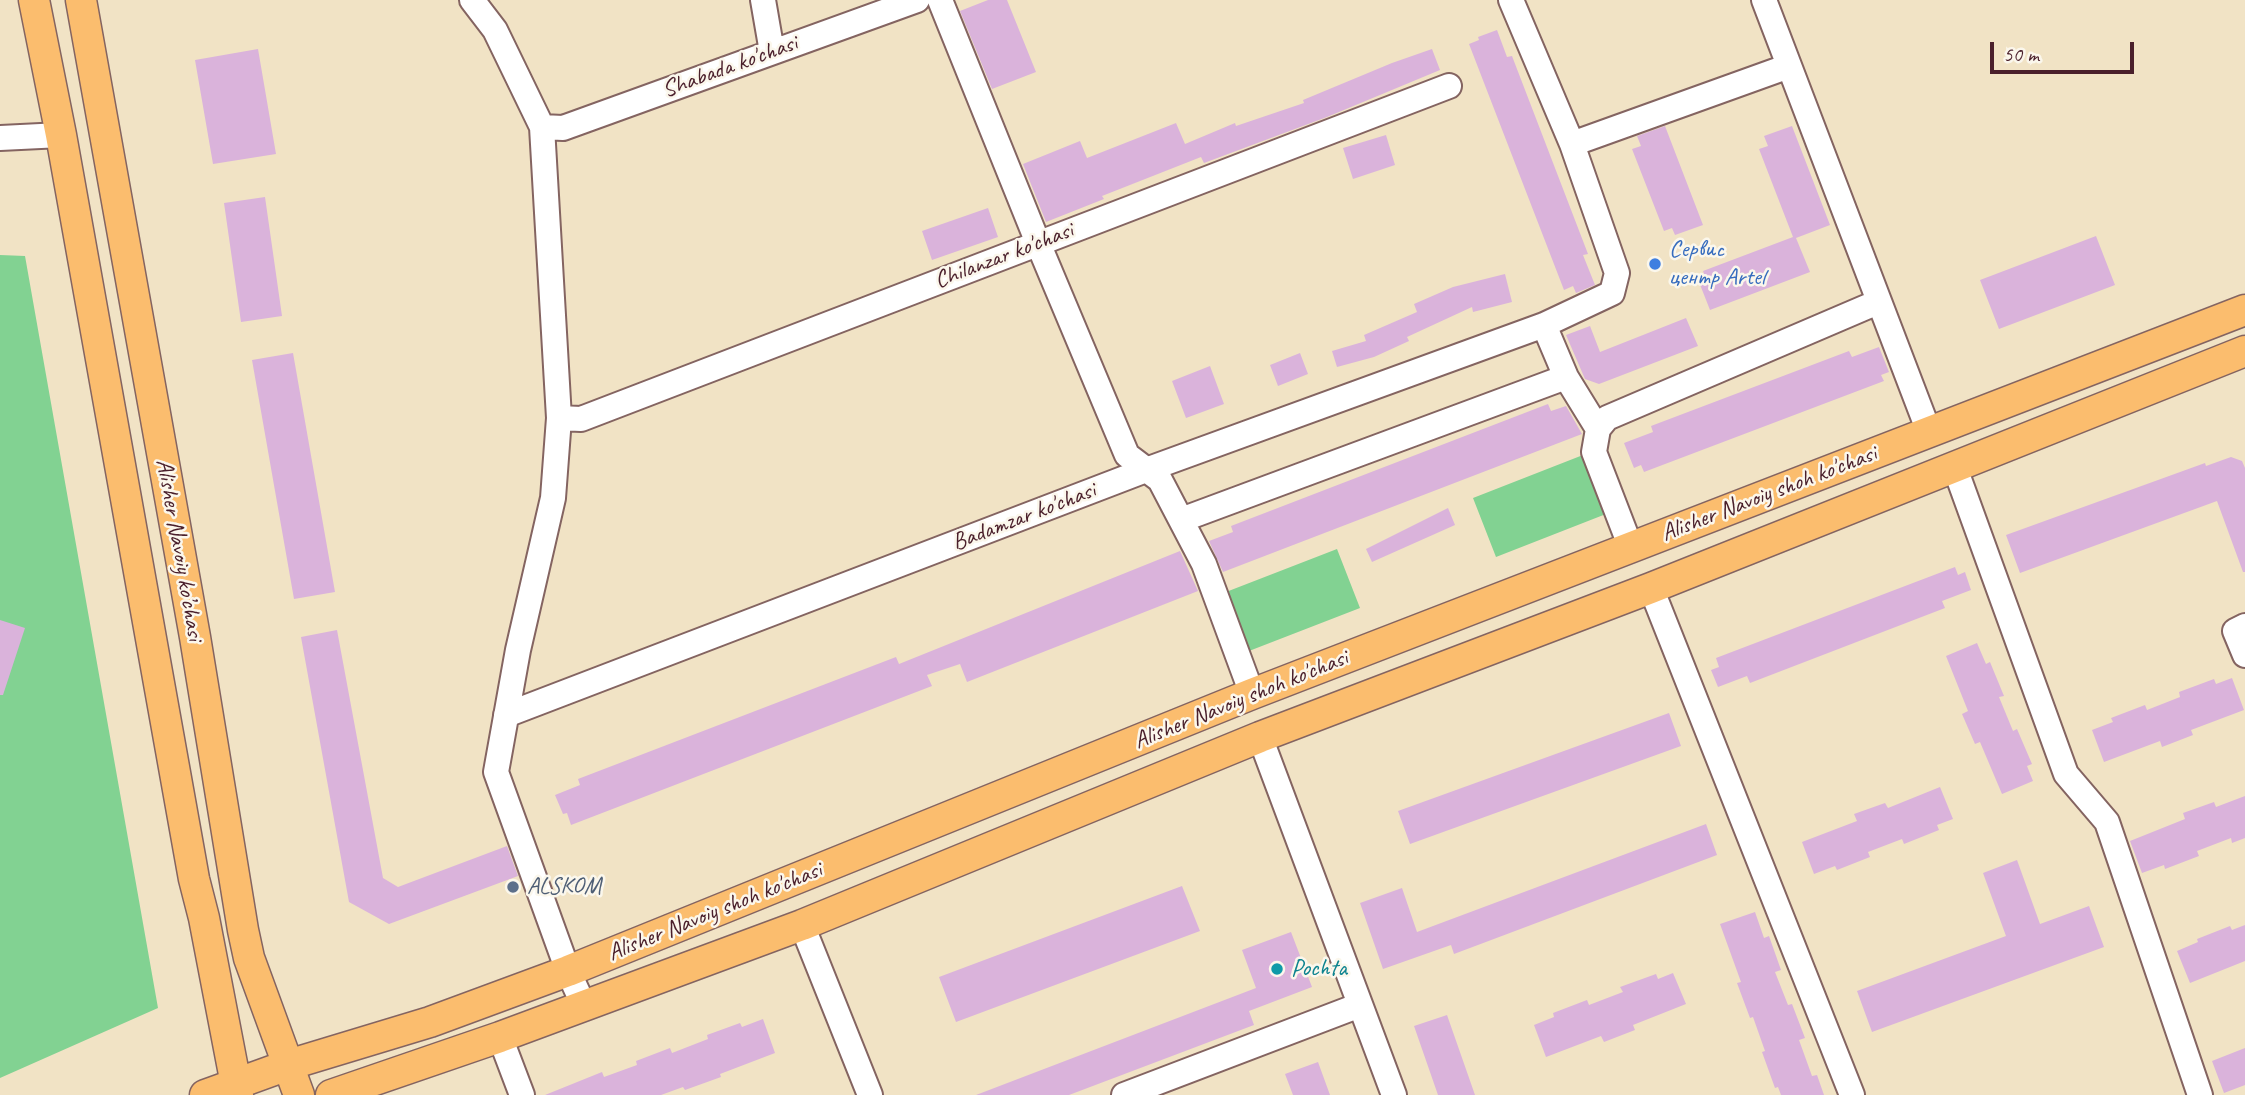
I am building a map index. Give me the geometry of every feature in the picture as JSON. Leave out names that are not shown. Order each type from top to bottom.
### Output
[{"type":"main road","name":"Alisher Navoiy ko’chasi","points":[[34,0],[61,135],[194,879],[204,918],[236,1089]]},
{"type":"main road","name":"Alisher Navoiy ko’chasi","points":[[81,0],[195,637],[243,930],[250,958],[299,1095]]},
{"type":"main road","points":[[67,170],[110,162]]},
{"type":"main road","name":"Alisher Navoiy shoh ko'chasi","points":[[205,1095],[236,1089],[288,1065],[430,1022],[568,971],[1252,694],[2245,310]]},
{"type":"main road","name":"Alisher Navoiy shoh ko'chasi","points":[[331,1095],[500,1037],[802,925],[1260,737],[1651,588],[2245,351]]},
{"type":"main road","points":[[152,645],[195,637]]},
{"type":"street","points":[[472,0],[495,30],[542,127],[559,418],[554,498],[518,650],[496,772],[568,971],[584,1006]]},
{"type":"street","points":[[763,0],[772,52]]},
{"type":"street","name":"Shabada ko'chasi","points":[[542,127],[563,128],[917,0]]},
{"type":"street","points":[[940,0],[1127,455],[1160,480],[1181,520],[1204,564],[1252,694]]},
{"type":"street","name":"Badamzar ko'chasi","points":[[506,715],[1146,470],[1544,325],[1612,293],[1618,273],[1572,144],[1511,0]]},
{"type":"street","points":[[1764,0],[1929,432]]},
{"type":"street","points":[[1572,144],[1789,66]]},
{"type":"street","name":"Chilanzar ko'chasi","points":[[559,418],[581,419],[1449,86]]},
{"type":"street","points":[[0,138],[61,135]]},
{"type":"street","points":[[1631,548],[1594,452],[1598,429],[1606,418],[1878,302]]},
{"type":"street","points":[[1544,325],[1566,377],[1598,429]]},
{"type":"street","points":[[1181,520],[1566,377]]},
{"type":"street","points":[[1955,468],[2066,774],[2107,822],[2200,1095]]},
{"type":"street","points":[[1651,588],[1852,1095]]},
{"type":"street","points":[[2245,626],[2235,631],[2245,655]]},
{"type":"street","points":[[1260,737],[1394,1095]]},
{"type":"street","points":[[802,925],[870,1095]]},
{"type":"street","points":[[1124,1095],[1360,1005]]},
{"type":"street","points":[[500,1037],[522,1095]]},
{"type":"green space","points":[[0,255],[25,256],[158,1008],[0,1078]]},
{"type":"green space","points":[[1583,455],[1606,514],[1496,557],[1473,498]]},
{"type":"green space","points":[[1337,549],[1360,608],[1249,651],[1226,592]]},
{"type":"building","points":[[988,0],[1007,0],[1036,72],[992,89],[960,11]]},
{"type":"building","points":[[1497,30],[1507,57],[1512,56],[1588,254],[1583,255],[1595,285],[1576,293],[1573,286],[1564,290],[1469,44],[1479,40],[1478,37]]},
{"type":"building","points":[[258,49],[276,154],[213,164],[195,60]]},
{"type":"building","points":[[1432,49],[1440,70],[1327,117],[1204,163],[1201,157],[1102,196],[1104,199],[1046,222],[1023,164],[1080,141],[1087,158],[1176,123],[1185,144],[1235,123],[1236,126],[1304,103],[1303,100]]},
{"type":"building","points":[[1665,126],[1703,225],[1675,235],[1672,228],[1664,231],[1632,149],[1641,146],[1637,136]]},
{"type":"building","points":[[1792,126],[1830,225],[1796,238],[1810,272],[1710,310],[1699,282],[1706,279],[1703,271],[1793,237],[1759,149],[1768,146],[1764,136]]},
{"type":"building","points":[[1386,135],[1395,165],[1353,179],[1343,148]]},
{"type":"building","points":[[265,197],[282,316],[241,322],[224,203]]},
{"type":"building","points":[[988,208],[998,237],[932,260],[922,231]]},
{"type":"building","points":[[2096,236],[2115,285],[1999,329],[1980,280]]},
{"type":"building","points":[[1505,274],[1512,302],[1473,312],[1472,307],[1407,337],[1409,341],[1374,357],[1337,367],[1332,351],[1366,341],[1364,335],[1417,312],[1414,304],[1453,287]]},
{"type":"building","points":[[1686,318],[1698,346],[1599,384],[1585,379],[1566,335],[1590,326],[1600,352]]},
{"type":"building","points":[[1879,347],[1889,372],[1881,375],[1884,381],[1644,472],[1641,465],[1634,468],[1624,443],[1653,432],[1651,426],[1849,351],[1852,357]]},
{"type":"building","points":[[293,353],[335,592],[294,599],[252,360]]},
{"type":"building","points":[[1300,353],[1308,374],[1278,386],[1270,365]]},
{"type":"building","points":[[1210,366],[1224,404],[1186,418],[1172,381]]},
{"type":"building","points":[[1548,404],[1551,411],[1566,406],[1582,434],[1223,572],[1209,541],[1233,532],[1231,526]]},
{"type":"building","points":[[2231,457],[2242,461],[2245,468],[2245,572],[2217,501],[2020,573],[2006,535],[2205,463],[2206,466]]},
{"type":"building","points":[[1448,508],[1455,525],[1372,562],[1366,549]]},
{"type":"building","points":[[1180,551],[1198,591],[967,682],[960,664],[927,675],[932,686],[571,825],[567,813],[563,814],[555,795],[580,785],[578,779],[896,657],[899,664]]},
{"type":"building","points":[[1955,567],[1958,575],[1965,572],[1971,590],[1942,601],[1945,608],[1750,683],[1747,676],[1718,687],[1711,670],[1719,667],[1716,658]]},
{"type":"building","points":[[0,620],[25,628],[3,695],[0,695]]},
{"type":"building","points":[[337,630],[383,878],[398,887],[507,846],[518,876],[389,924],[349,902],[301,637]]},
{"type":"building","points":[[1977,643],[1986,664],[1990,662],[2004,696],[1999,697],[2013,731],[2017,729],[2032,764],[2027,766],[2033,781],[2002,794],[1980,742],[1975,744],[1962,714],[1968,711],[1946,656]]},
{"type":"building","points":[[2232,678],[2244,710],[2191,730],[2193,735],[2162,747],[2160,741],[2104,762],[2092,730],[2113,722],[2111,718],[2145,705],[2147,710],[2180,697],[2179,692],[2214,679],[2216,684]]},
{"type":"building","points":[[1669,713],[1681,746],[1410,844],[1398,811]]},
{"type":"building","points":[[1940,787],[1953,819],[1937,825],[1939,830],[1904,844],[1902,839],[1868,852],[1870,857],[1837,870],[1835,866],[1814,874],[1802,842],[1857,821],[1854,814],[1885,803],[1888,808]]},
{"type":"building","points":[[2245,796],[2245,838],[2232,843],[2231,838],[2197,851],[2199,856],[2165,869],[2164,865],[2142,873],[2130,841],[2185,819],[2183,813],[2214,802],[2216,807]]},
{"type":"building","points":[[1706,824],[1717,855],[1454,954],[1451,945],[1383,969],[1360,903],[1402,888],[1417,932]]},
{"type":"building","points":[[2017,860],[2040,924],[2089,906],[2104,947],[1872,1032],[1857,991],[2006,936],[1983,873]]},
{"type":"building","points":[[1182,886],[1200,931],[956,1022],[939,977]]},
{"type":"building","points":[[1755,912],[1764,938],[1769,936],[1781,970],[1775,972],[1788,1005],[1792,1004],[1805,1038],[1799,1040],[1812,1076],[1817,1075],[1824,1095],[1781,1095],[1778,1087],[1775,1088],[1753,1017],[1750,1018],[1737,983],[1741,982],[1720,924]]},
{"type":"building","points":[[2245,925],[2245,961],[2190,983],[2177,951],[2198,942],[2197,939],[2230,926],[2232,930]]},
{"type":"building","points":[[1291,932],[1312,987],[1249,1011],[1254,1025],[1069,1095],[976,1095],[1256,988],[1242,950]]},
{"type":"building","points":[[1673,973],[1686,1004],[1633,1025],[1635,1030],[1604,1042],[1601,1036],[1546,1057],[1534,1025],[1554,1017],[1553,1013],[1587,1000],[1589,1005],[1623,992],[1620,987],[1656,974],[1658,979]]},
{"type":"building","points":[[1447,1015],[1475,1095],[1438,1095],[1414,1026]]},
{"type":"building","points":[[763,1019],[775,1053],[685,1090],[683,1087],[661,1095],[545,1095],[602,1072],[604,1077],[637,1065],[636,1061],[670,1048],[672,1053],[708,1039],[707,1035],[740,1023],[742,1027]]},
{"type":"building","points":[[2245,1048],[2245,1085],[2224,1093],[2212,1061]]},
{"type":"building","points":[[1318,1062],[1330,1095],[1293,1095],[1285,1074]]},
{"type":"place","name":"Сервис центр Artel","points":[[1655,264]]},
{"type":"place","name":"ALSKOM","points":[[513,887]]},
{"type":"place","name":"Pochta","points":[[1277,969]]}]
